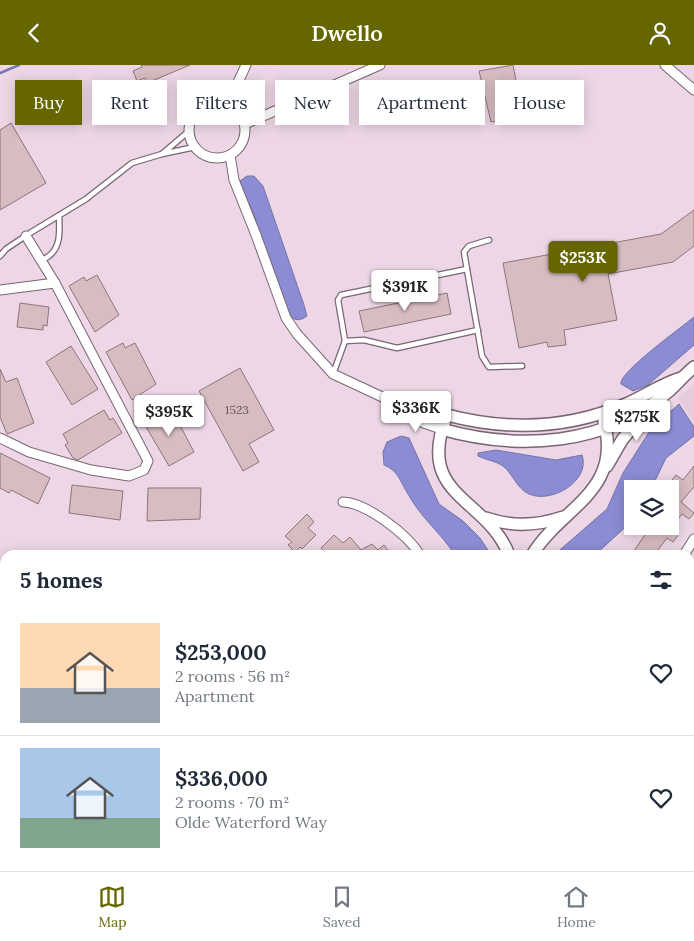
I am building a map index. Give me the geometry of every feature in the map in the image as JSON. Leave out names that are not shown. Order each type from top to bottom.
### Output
[{"type":"street","points":[[239,80],[246,65]]},
{"type":"street","points":[[265,115],[380,65]]},
{"type":"street","points":[[665,65],[690,80],[694,90]]},
{"type":"street","points":[[190,125],[189,131],[195,147],[208,157],[218,159],[230,155],[244,141],[245,125]]},
{"type":"street","points":[[230,155],[234,180],[286,319],[333,374],[408,409],[421,422],[441,429],[484,439],[518,442],[559,439],[606,429],[656,400],[670,390],[694,367]]},
{"type":"street","points":[[0,438],[38,455],[91,470],[129,476],[144,470],[148,461],[55,283],[26,236]]},
{"type":"street","points":[[0,290],[55,283]]},
{"type":"street","points":[[408,409],[425,407],[447,415],[490,424],[528,426],[576,421],[602,414],[681,378]]},
{"type":"street","points":[[536,550],[564,516],[584,501],[622,440],[656,400]]},
{"type":"street","points":[[602,414],[607,439],[603,472]]},
{"type":"street","points":[[447,415],[441,429],[438,454],[446,479],[462,500],[484,517],[497,531],[506,550]]},
{"type":"street","points":[[343,503],[359,505],[367,509],[411,542],[417,550]]},
{"type":"street","points":[[484,517],[521,525],[545,522],[564,516]]},
{"type":"street","points":[[687,550],[694,539]]},
{"type":"lane","points":[[162,154],[189,131]]},
{"type":"lane","points":[[0,256],[6,249],[86,199],[132,163],[195,147]]},
{"type":"lane","points":[[42,260],[51,256],[58,247],[59,216]]},
{"type":"lane","points":[[488,241],[469,246],[464,252],[482,356],[489,367],[522,366]]},
{"type":"lane","points":[[333,374],[345,341],[338,300],[340,295],[467,269]]},
{"type":"lane","points":[[345,341],[364,340],[397,348],[478,331]]},
{"type":"shaded area","points":[[694,384],[694,422],[678,398]]},
{"type":"water","points":[[247,176],[254,176],[263,186],[304,305],[307,316],[302,319],[295,319],[287,315],[252,209],[240,188],[240,181]]},
{"type":"water","points":[[694,317],[694,345],[648,385],[633,391],[621,384],[629,370]]},
{"type":"water","points":[[679,404],[694,427],[694,436],[666,458],[655,480],[624,480],[624,528],[600,550],[560,550],[607,509],[623,473],[651,429]]},
{"type":"water","points":[[401,436],[409,438],[439,504],[463,521],[480,538],[488,550],[451,550],[413,503],[396,473],[384,465],[383,452],[387,442]]},
{"type":"water","points":[[496,450],[556,460],[582,455],[583,465],[581,473],[567,488],[548,496],[538,496],[529,494],[521,489],[503,466],[478,456],[478,453]]},
{"type":"building","points":[[141,65],[190,65],[154,80],[146,80],[145,78],[137,80],[133,71],[142,67]]},
{"type":"building","points":[[513,65],[516,80],[495,80],[495,121],[491,122],[485,96],[485,80],[481,80],[479,71]]},
{"type":"building","points":[[11,123],[46,183],[0,210],[0,130]]},
{"type":"building","points":[[694,210],[694,246],[673,262],[608,274],[617,320],[564,330],[566,345],[548,347],[547,342],[519,348],[503,263],[661,234]]},
{"type":"building","points":[[97,275],[119,315],[95,332],[69,286],[84,277],[86,281]]},
{"type":"building","points":[[447,293],[451,314],[364,332],[359,311]]},
{"type":"building","points":[[20,303],[49,307],[47,326],[43,325],[43,330],[17,327]]},
{"type":"building","points":[[123,343],[125,348],[135,343],[156,384],[132,400],[106,352]]},
{"type":"building","points":[[71,346],[98,389],[72,405],[46,362]]},
{"type":"building","points":[[240,368],[274,430],[249,444],[259,462],[243,471],[199,391]]},
{"type":"building","points":[[0,369],[6,382],[17,378],[34,423],[7,434],[0,417]]},
{"type":"building","points":[[104,410],[110,420],[113,418],[122,433],[78,460],[73,458],[65,445],[68,443],[63,434]]},
{"type":"building","points":[[172,410],[194,452],[169,466],[142,420],[159,411],[161,416]]},
{"type":"building","points":[[0,453],[50,478],[38,504],[11,490],[9,493],[0,488]]},
{"type":"building","points":[[694,466],[694,487],[681,502],[694,513],[689,519],[682,514],[679,518],[679,480],[672,480],[676,475],[683,480]]},
{"type":"building","points":[[72,485],[123,491],[120,520],[69,513]]},
{"type":"building","points":[[148,488],[201,488],[200,519],[147,521]]},
{"type":"building","points":[[307,514],[314,522],[308,528],[316,535],[302,549],[300,547],[297,550],[293,550],[288,545],[292,542],[285,536]]},
{"type":"building","points":[[334,535],[343,543],[350,537],[361,550],[323,550],[321,548]]},
{"type":"building","points":[[645,535],[678,535],[673,542],[667,538],[658,550],[634,550]]},
{"type":"building","points":[[372,544],[378,550],[361,550]]},
{"type":"building","points":[[384,545],[388,550],[378,550]]},
{"type":"waterway","points":[[0,73],[19,65]]}]
